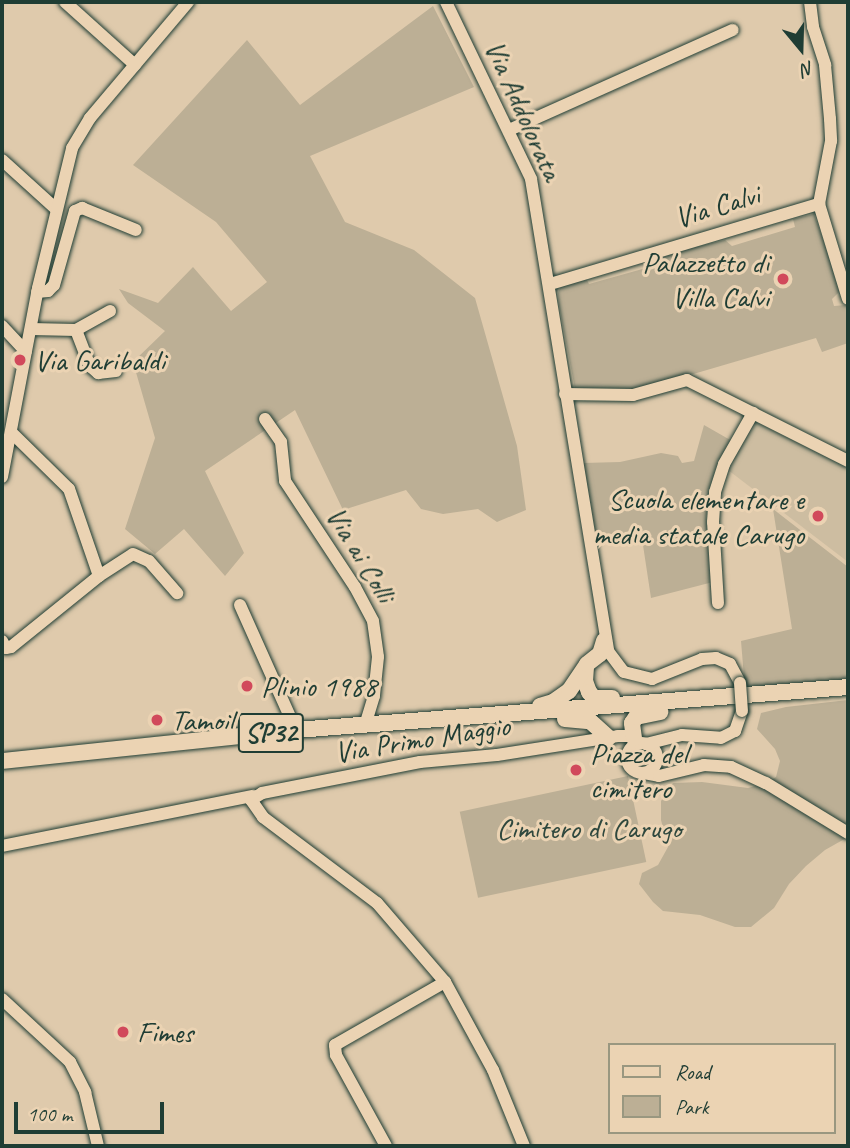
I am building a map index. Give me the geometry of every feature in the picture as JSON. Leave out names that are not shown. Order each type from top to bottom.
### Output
[{"type":"main road","points":[[516,713],[560,698],[600,654],[604,641]]},
{"type":"main road","points":[[586,667],[586,685],[594,698],[682,693],[697,699]]},
{"type":"main road","name":"SP32","points":[[2,761],[296,730],[848,687]]},
{"type":"main road","points":[[648,746],[632,723],[639,715],[705,707],[726,697]]},
{"type":"main road","points":[[516,713],[537,720],[590,720],[609,738]]},
{"type":"main road","points":[[2,755],[20,761]]},
{"type":"main road","points":[[2,769],[20,761]]},
{"type":"street","points":[[65,2],[135,65]]},
{"type":"street","points":[[2,477],[37,292],[72,148],[90,118],[188,2]]},
{"type":"street","name":"Via Addolorata","points":[[446,2],[531,179],[550,284],[604,641]]},
{"type":"street","points":[[805,2],[810,2],[825,65],[831,119],[831,141],[819,204],[848,299]]},
{"type":"street","points":[[509,130],[733,30]]},
{"type":"street","points":[[2,160],[56,209]]},
{"type":"street","name":"Via Calvi","points":[[550,284],[819,204]]},
{"type":"street","points":[[37,292],[48,291],[54,285],[75,211],[82,208],[136,230]]},
{"type":"street","points":[[834,253],[848,263]]},
{"type":"street","points":[[31,329],[76,330],[110,311]]},
{"type":"street","points":[[2,326],[26,352]]},
{"type":"street","points":[[76,330],[90,366],[98,373],[116,371]]},
{"type":"street","points":[[565,394],[633,395],[687,380],[848,461]]},
{"type":"street","points":[[718,603],[713,522],[715,492],[724,464],[753,413]]},
{"type":"street","name":"Via ai Colli","points":[[265,419],[281,442],[285,481],[355,587],[373,621],[378,657],[374,696],[365,725]]},
{"type":"street","points":[[11,432],[69,489],[99,576]]},
{"type":"street","points":[[2,641],[6,648],[10,647],[99,576],[133,554],[149,561],[177,593]]},
{"type":"street","points":[[240,605],[296,730]]},
{"type":"street","name":"Via Primo Maggio","points":[[2,846],[420,762],[497,755],[609,738],[648,746],[682,734],[725,737],[739,726],[742,711],[740,683],[730,664],[712,657],[652,679],[632,676],[617,666],[604,641]]},
{"type":"street","points":[[609,738],[632,769],[654,776],[704,765],[731,767],[766,783],[848,833]]},
{"type":"street","points":[[628,761],[631,748],[648,746]]},
{"type":"street","points":[[648,746],[663,768],[676,771]]},
{"type":"street","points":[[644,773],[655,766],[648,746]]},
{"type":"street","points":[[253,796],[252,804],[263,817],[377,903],[445,982],[493,1070],[524,1146]]},
{"type":"street","points":[[386,1146],[336,1055],[335,1045],[445,982]]},
{"type":"street","points":[[2,999],[70,1062],[85,1092],[98,1146]]},
{"type":"shaded area","name":"Scuola elementare e media statale Carugo","points":[[754,421],[848,468],[848,562],[728,470]]},
{"type":"green space","points":[[433,6],[474,87],[310,156],[345,222],[414,250],[475,298],[517,446],[526,510],[497,522],[478,509],[443,514],[421,509],[406,490],[343,510],[295,410],[205,471],[244,553],[225,576],[184,529],[155,554],[125,529],[155,438],[133,362],[165,331],[128,303],[119,289],[158,303],[193,267],[231,311],[267,282],[216,222],[133,165],[247,40],[300,105]]},
{"type":"green space","points":[[814,214],[841,290],[832,299],[834,306],[846,305],[848,308],[848,343],[822,352],[816,338],[632,392],[575,389],[559,305],[558,293],[561,286],[586,278],[589,284],[653,266],[653,259],[725,240],[732,246],[795,227],[793,219]]},
{"type":"green space","points":[[704,425],[732,441],[715,471],[706,517],[713,582],[651,598],[641,532],[596,535],[583,463],[620,462],[661,453],[678,456],[682,463],[694,461]]},
{"type":"green space","points":[[773,509],[848,567],[848,682],[745,689],[741,641],[792,629]]},
{"type":"green space","points":[[848,700],[848,837],[825,850],[806,866],[789,884],[774,908],[751,927],[735,927],[700,915],[663,911],[653,902],[639,884],[642,873],[658,865],[668,847],[661,820],[661,801],[673,783],[702,782],[748,788],[766,783],[776,777],[780,761],[775,749],[757,729],[761,713],[786,707]]},
{"type":"green space","name":"Cimitero di Carugo","points":[[628,776],[646,862],[478,898],[460,812]]},
{"type":"place","name":"Palazzetto di Villa Calvi","points":[[783,279]]},
{"type":"place","name":"Via Garibaldi","points":[[20,360]]},
{"type":"place","name":"Scuola elementare e media statale Carugo","points":[[818,516]]},
{"type":"place","name":"Plinio 1988","points":[[247,686]]},
{"type":"place","name":"Tamoil","points":[[157,720]]},
{"type":"place","name":"Piazza del cimitero","points":[[576,770]]},
{"type":"place","name":"Fimes","points":[[123,1032]]}]
